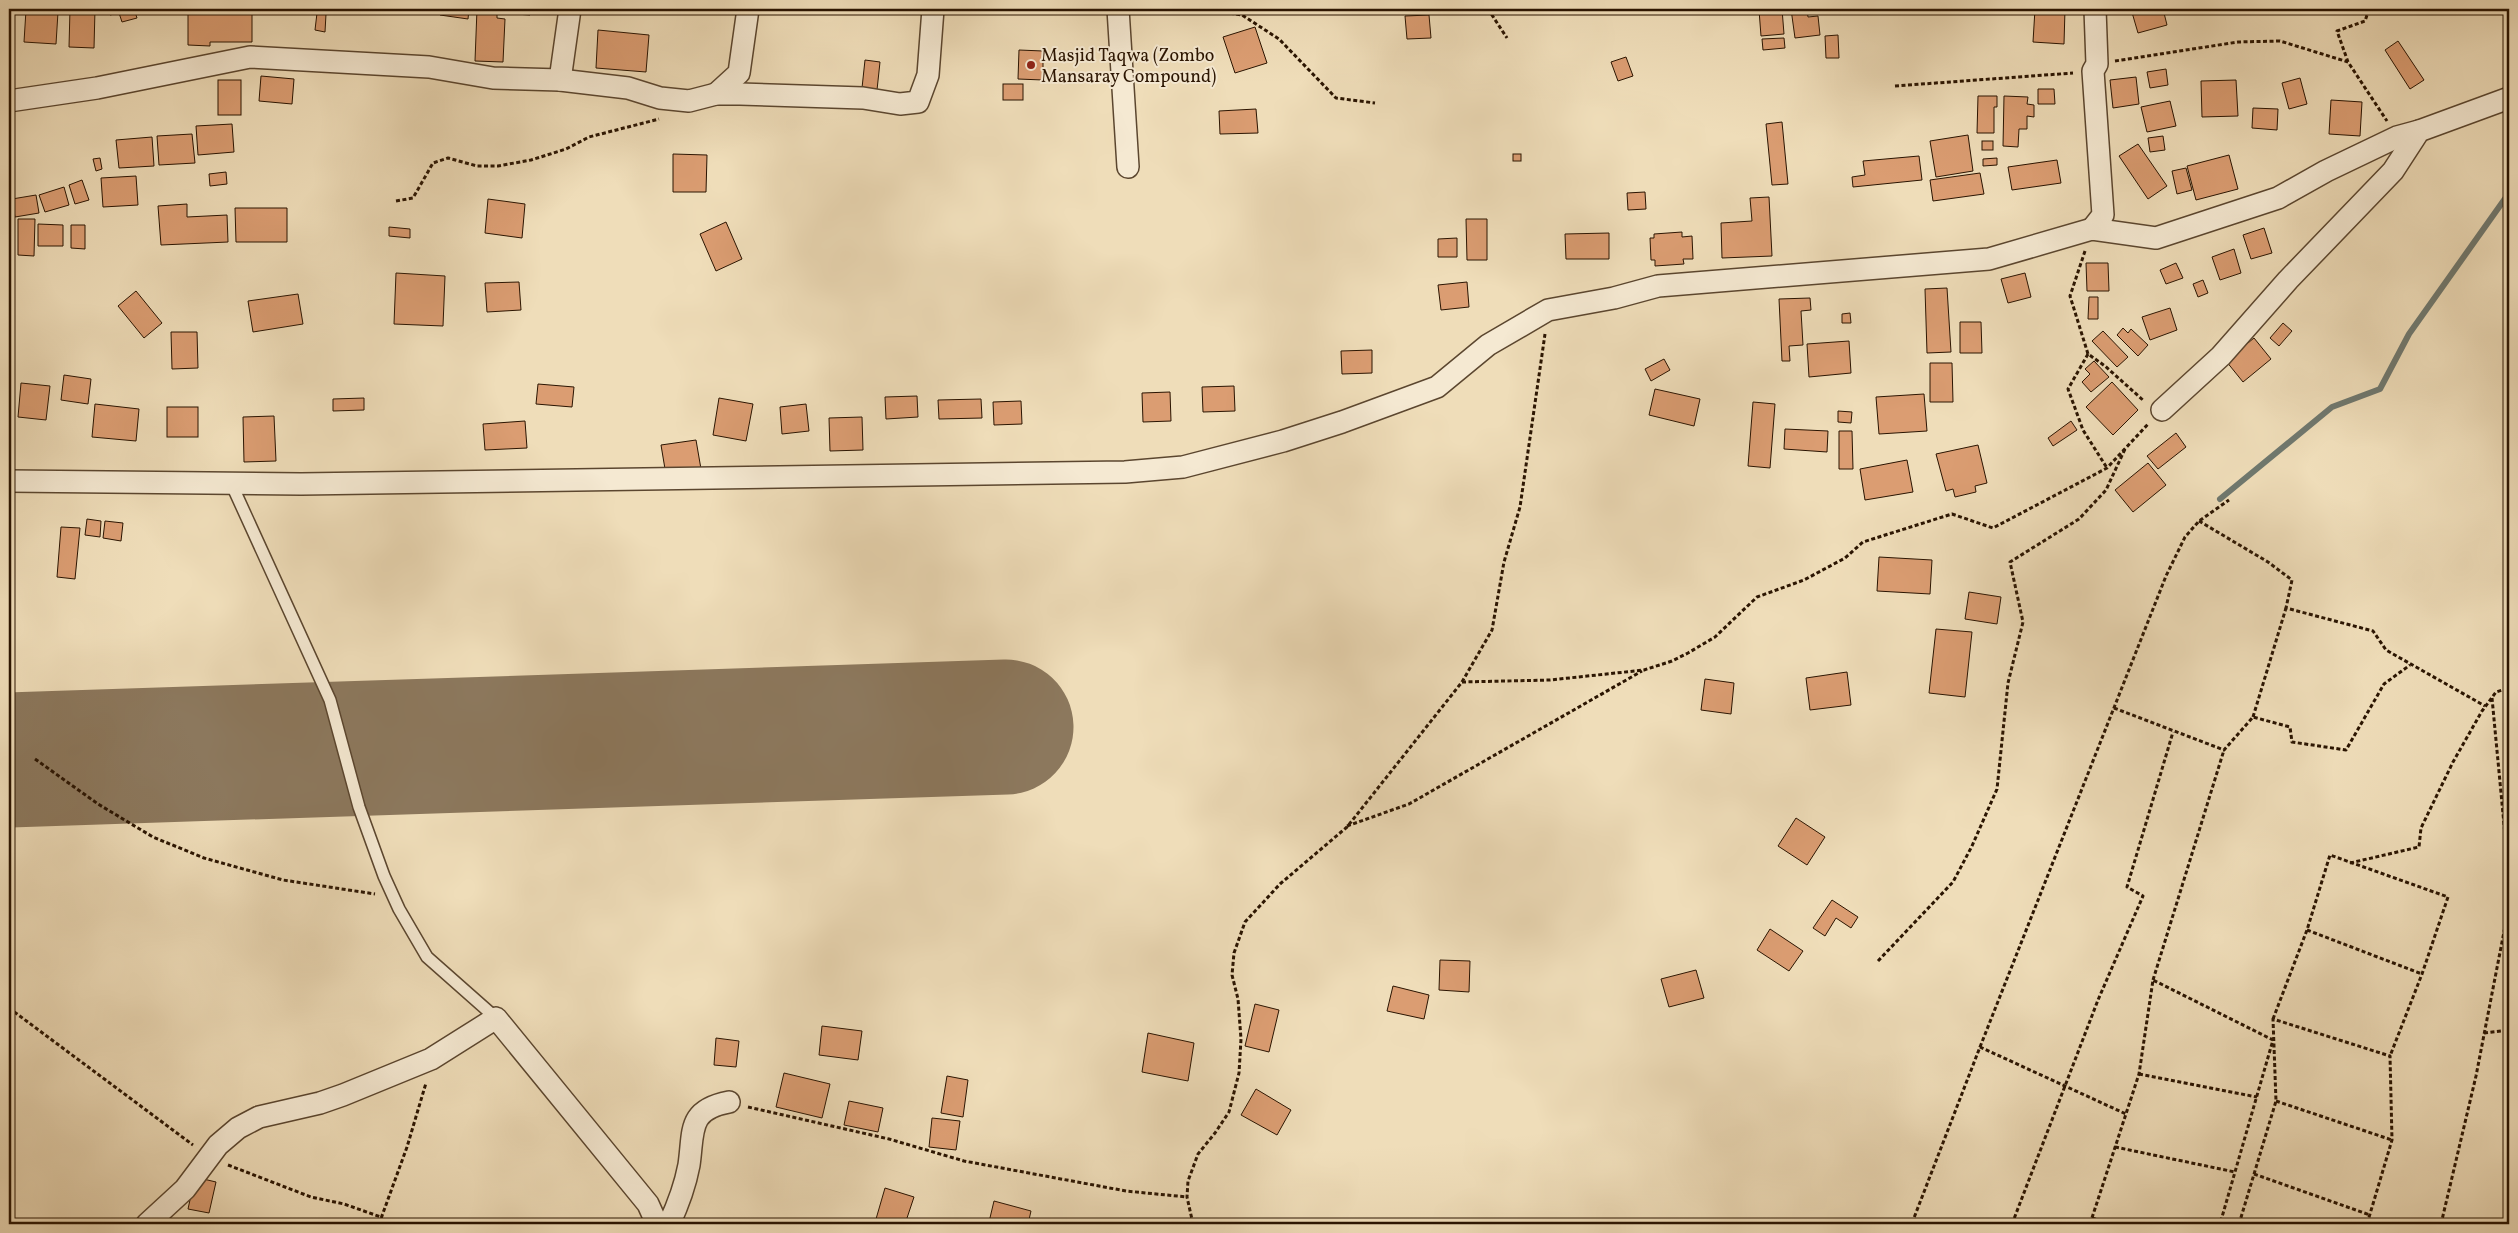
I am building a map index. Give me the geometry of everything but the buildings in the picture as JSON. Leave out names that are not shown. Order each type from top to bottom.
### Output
[{"type":"street","points":[[560,80],[570,9]]},
{"type":"street","points":[[716,94],[739,73],[748,9]]},
{"type":"street","points":[[9,101],[97,88],[250,57],[429,67],[493,78],[560,80],[628,88],[660,98],[689,101],[716,94],[863,98],[900,104],[918,102],[928,75],[933,9]]},
{"type":"street","points":[[1118,9],[1128,167]]},
{"type":"street","points":[[2092,229],[2103,215],[2095,68],[2096,9]]},
{"type":"street","points":[[9,481],[231,483],[1125,472],[1183,467],[1291,438],[1437,386],[1488,345],[1548,310],[1614,298],[1658,286],[1989,259],[2092,229],[2156,238],[2278,198],[2326,171],[2397,136],[2419,131],[2509,98]]},
{"type":"street","points":[[2162,410],[2221,356],[2288,280],[2393,171],[2419,131]]},
{"type":"street","points":[[147,1224],[185,1189],[208,1157],[238,1128],[259,1117],[320,1103],[431,1059],[496,1018],[648,1204],[657,1224]]},
{"type":"street","points":[[669,1224],[680,1200],[687,1174],[692,1128],[699,1114],[714,1105],[729,1102]]},
{"type":"lane","points":[[231,483],[330,700],[359,807],[384,876],[399,909],[427,958],[496,1018]]},
{"type":"path","points":[[1204,9],[1242,16],[1279,39],[1336,98],[1375,103]]},
{"type":"path","points":[[1488,9],[1507,38]]},
{"type":"path","points":[[2369,9],[2365,21],[2336,31],[2348,62],[2397,136]]},
{"type":"path","points":[[1895,86],[2095,68],[2238,42],[2280,41],[2348,62]]},
{"type":"path","points":[[396,201],[412,198],[433,163],[448,158],[477,166],[498,166],[531,160],[566,149],[589,137],[652,122],[689,101]]},
{"type":"path","points":[[1462,682],[1550,680],[1644,670],[1672,661],[1715,637],[1757,597],[1804,580],[1845,558],[1863,542],[1952,514],[1993,528],[2075,483],[2107,468],[2162,410],[2145,401],[2105,366],[2088,354],[2070,296],[2092,229]]},
{"type":"path","points":[[1193,1224],[1188,1196],[1188,1181],[1198,1154],[1229,1112],[1239,1073],[1241,1039],[1238,999],[1232,975],[1234,953],[1245,922],[1280,884],[1347,827],[1462,682],[1492,630],[1504,562],[1520,507],[1548,310]]},
{"type":"path","points":[[2088,354],[2068,389],[2083,430],[2107,468]]},
{"type":"path","points":[[1878,962],[1953,882],[1972,846],[1997,788],[2008,683],[2023,622],[2010,562],[2079,519],[2106,490],[2128,444]]},
{"type":"path","points":[[1912,1223],[2166,576],[2185,537],[2199,521],[2229,500]]},
{"type":"path","points":[[2090,1224],[2139,1074],[2153,980],[2224,750],[2253,717],[2286,608],[2292,580],[2268,562],[2199,521]]},
{"type":"path","points":[[2286,608],[2373,631],[2386,650],[2485,706]]},
{"type":"path","points":[[2253,717],[2290,726],[2292,742],[2346,750],[2384,684],[2410,665]]},
{"type":"path","points":[[1347,827],[1409,804],[1644,670]]},
{"type":"path","points":[[2350,863],[2419,847],[2421,828],[2453,762],[2485,706],[2496,692],[2509,688]]},
{"type":"path","points":[[2492,697],[2509,877]]},
{"type":"path","points":[[2114,708],[2224,750]]},
{"type":"path","points":[[2012,1224],[2067,1086],[2098,1000],[2143,896],[2127,887],[2173,732]]},
{"type":"path","points":[[35,760],[98,804],[153,837],[204,858],[284,880],[377,894],[399,909]]},
{"type":"path","points":[[2239,1224],[2276,1101],[2272,1019],[2307,930],[2330,855],[2448,896],[2422,974],[2390,1056],[2392,1140],[2367,1224]]},
{"type":"path","points":[[2441,1224],[2484,1033],[2509,906]]},
{"type":"path","points":[[2307,930],[2422,974]]},
{"type":"path","points":[[2153,980],[2273,1040]]},
{"type":"path","points":[[9,1008],[208,1157],[311,1197],[344,1204],[381,1217]]},
{"type":"path","points":[[2272,1019],[2390,1056]]},
{"type":"path","points":[[2484,1033],[2509,1030]]},
{"type":"path","points":[[2220,1224],[2273,1040]]},
{"type":"path","points":[[1980,1047],[2126,1114]]},
{"type":"path","points":[[379,1224],[423,1098],[431,1059]]},
{"type":"path","points":[[2139,1074],[2257,1097]]},
{"type":"path","points":[[2276,1101],[2392,1140]]},
{"type":"path","points":[[729,1102],[889,1139],[973,1163],[1126,1191],[1188,1196]]},
{"type":"path","points":[[2115,1147],[2235,1172]]},
{"type":"path","points":[[2254,1174],[2370,1215]]},
{"type":"path","points":[[2092,1218],[2114,1224]]},
{"type":"waterway","points":[[2220,499],[2332,407],[2380,389],[2409,334],[2509,193]]},
{"type":"runway","points":[[9,760],[1006,727]]},
{"type":"place","name":"Masjid Taqwa (Zombo Mansaray Compound)","points":[[1031,65]]}]
